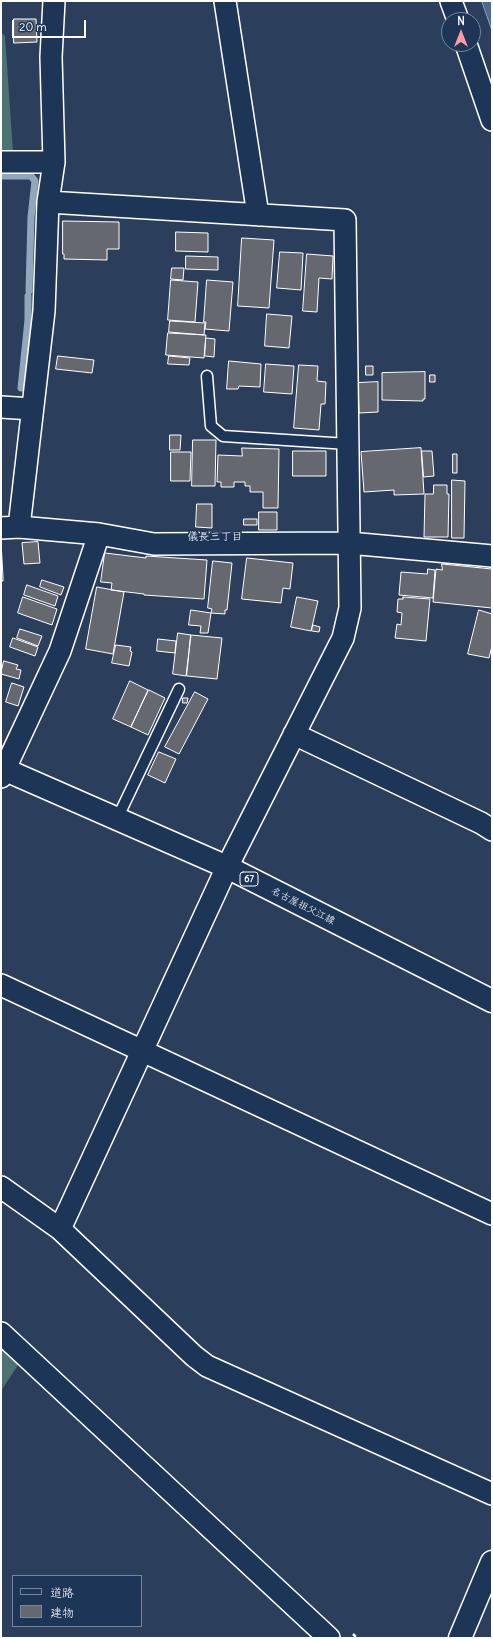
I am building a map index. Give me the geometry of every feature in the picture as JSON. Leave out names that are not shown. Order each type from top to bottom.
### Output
[{"type":"main road","name":"名古屋祖父江線","points":[[2,772],[117,819],[227,867],[492,1001]]},
{"type":"main road","points":[[460,1638],[492,1562]]},
{"type":"street","points":[[54,1],[51,57],[54,162],[48,202],[44,312],[32,409],[10,528],[99,534],[154,544],[349,543],[492,556]]},
{"type":"street","points":[[225,1],[258,215]]},
{"type":"street","points":[[451,1],[455,12]]},
{"type":"street","points":[[469,52],[492,120]]},
{"type":"street","points":[[1,162],[54,162]]},
{"type":"street","points":[[48,202],[345,220],[350,608],[343,638],[227,867],[60,1229]]},
{"type":"street","points":[[1,407],[32,409]]},
{"type":"street","points":[[2,772],[60,651],[99,534]]},
{"type":"street","points":[[294,734],[481,823],[492,830]]},
{"type":"street","points":[[1,985],[492,1214]]},
{"type":"street","points":[[1,1187],[60,1229],[194,1356],[207,1366],[492,1494]]},
{"type":"street","points":[[1,1333],[329,1638]]},
{"type":"lane","points":[[207,376],[211,426],[222,436],[348,444]]},
{"type":"lane","points":[[117,819],[179,689]]},
{"type":"green space","points":[[1,32],[5,36],[13,152],[1,151]]},
{"type":"green space","points":[[1,1340],[22,1359],[1,1391]]},
{"type":"water","points":[[482,1],[492,1],[492,30]]},
{"type":"building","points":[[14,19],[36,19],[37,42],[14,43]]},
{"type":"building","points":[[63,221],[119,222],[119,249],[107,249],[107,260],[64,259]]},
{"type":"building","points":[[176,232],[208,233],[208,252],[176,251]]},
{"type":"building","points":[[242,238],[274,240],[269,308],[238,306]]},
{"type":"building","points":[[280,252],[303,253],[301,290],[277,288]]},
{"type":"building","points":[[307,254],[333,256],[332,279],[319,278],[317,312],[303,311]]},
{"type":"building","points":[[186,256],[218,257],[218,270],[186,269]]},
{"type":"building","points":[[172,268],[184,268],[183,280],[171,279]]},
{"type":"building","points":[[171,280],[198,282],[195,322],[168,320]]},
{"type":"building","points":[[207,280],[233,282],[229,331],[205,329],[206,322],[204,322]]},
{"type":"building","points":[[267,314],[292,316],[289,348],[265,346]]},
{"type":"building","points":[[170,321],[205,323],[204,335],[169,332]]},
{"type":"building","points":[[168,333],[206,335],[204,358],[166,355]]},
{"type":"building","points":[[206,338],[215,339],[214,357],[205,356]]},
{"type":"building","points":[[58,356],[94,360],[92,373],[56,369]]},
{"type":"building","points":[[169,356],[190,358],[189,365],[168,364]]},
{"type":"building","points":[[229,361],[261,364],[260,387],[239,386],[238,389],[227,389]]},
{"type":"building","points":[[266,364],[294,366],[292,394],[264,392]]},
{"type":"building","points":[[299,365],[318,366],[317,381],[326,382],[325,404],[321,404],[319,430],[294,428]]},
{"type":"building","points":[[366,366],[373,366],[373,375],[366,375]]},
{"type":"building","points":[[425,372],[425,399],[423,399],[423,401],[382,400],[382,373]]},
{"type":"building","points":[[430,375],[435,375],[435,382],[430,382]]},
{"type":"building","points":[[378,382],[378,412],[359,413],[358,383]]},
{"type":"building","points":[[170,435],[181,435],[180,450],[170,450]]},
{"type":"building","points":[[193,440],[216,440],[215,486],[192,486]]},
{"type":"building","points":[[242,448],[279,449],[278,508],[263,508],[263,492],[250,492],[250,486],[245,486],[245,482],[234,482],[234,487],[221,487],[221,482],[217,482],[218,455],[242,456]]},
{"type":"building","points":[[421,448],[424,494],[394,495],[394,490],[364,492],[361,452]]},
{"type":"building","points":[[293,451],[326,451],[326,476],[293,476]]},
{"type":"building","points":[[422,451],[432,451],[434,476],[424,477]]},
{"type":"building","points":[[171,452],[191,452],[190,481],[171,481]]},
{"type":"building","points":[[453,454],[457,454],[457,473],[453,473]]},
{"type":"building","points":[[452,480],[465,481],[464,538],[452,538]]},
{"type":"building","points":[[434,485],[447,485],[447,494],[449,494],[448,537],[424,537],[425,494],[433,494]]},
{"type":"building","points":[[197,504],[212,504],[212,528],[196,527]]},
{"type":"building","points":[[259,512],[277,512],[277,530],[259,530]]},
{"type":"building","points":[[244,519],[257,519],[257,525],[244,525]]},
{"type":"building","points":[[1,542],[3,577],[3,581],[1,581]]},
{"type":"building","points":[[38,542],[40,563],[24,564],[22,543]]},
{"type":"building","points":[[105,553],[146,558],[146,556],[207,560],[204,599],[144,595],[111,590],[112,583],[101,582]]},
{"type":"building","points":[[247,558],[293,563],[290,589],[283,588],[281,603],[242,599]]},
{"type":"building","points":[[213,561],[232,563],[227,610],[225,610],[225,614],[211,613],[212,609],[208,608]]},
{"type":"building","points":[[442,564],[492,569],[492,608],[433,602],[436,569],[442,570]]},
{"type":"building","points":[[428,569],[435,570],[433,598],[399,595],[401,572],[427,574]]},
{"type":"building","points":[[42,580],[64,587],[61,595],[40,587]]},
{"type":"building","points":[[27,585],[58,596],[55,606],[24,595]]},
{"type":"building","points":[[97,587],[124,592],[113,654],[86,649]]},
{"type":"building","points":[[23,597],[57,609],[52,625],[18,613]]},
{"type":"building","points":[[297,597],[318,601],[311,631],[291,627]]},
{"type":"building","points":[[403,597],[430,599],[426,641],[395,638],[397,624],[401,625],[402,613],[397,612],[398,599],[403,599]]},
{"type":"building","points":[[191,610],[211,613],[208,633],[200,633],[201,626],[189,625]]},
{"type":"building","points":[[479,610],[492,614],[492,646],[489,658],[468,654]]},
{"type":"building","points":[[313,625],[320,627],[319,632],[312,631]]},
{"type":"building","points":[[20,629],[42,636],[38,646],[17,638]]},
{"type":"building","points":[[178,633],[191,635],[186,676],[173,674]]},
{"type":"building","points":[[191,635],[222,638],[217,679],[187,676]]},
{"type":"building","points":[[13,638],[38,647],[35,656],[10,647]]},
{"type":"building","points":[[158,639],[176,641],[175,653],[157,651]]},
{"type":"building","points":[[116,645],[131,647],[130,651],[132,652],[129,666],[112,663]]},
{"type":"building","points":[[4,661],[18,665],[16,669],[21,670],[19,679],[1,674]]},
{"type":"building","points":[[130,681],[148,690],[131,727],[113,719]]},
{"type":"building","points":[[12,683],[24,687],[18,706],[6,702]]},
{"type":"building","points":[[149,690],[165,698],[148,735],[131,727]]},
{"type":"building","points":[[195,692],[208,699],[179,754],[165,747]]},
{"type":"building","points":[[183,698],[188,698],[187,703],[183,703]]},
{"type":"building","points":[[159,752],[176,759],[165,783],[148,775]]},
{"type":"waterway","points":[[1,176],[31,176],[35,181],[31,217],[29,291]]},
{"type":"waterway","points":[[21,388],[28,320],[28,296]]},
{"type":"district","name":"儀長三丁目","points":[[215,537]]}]
